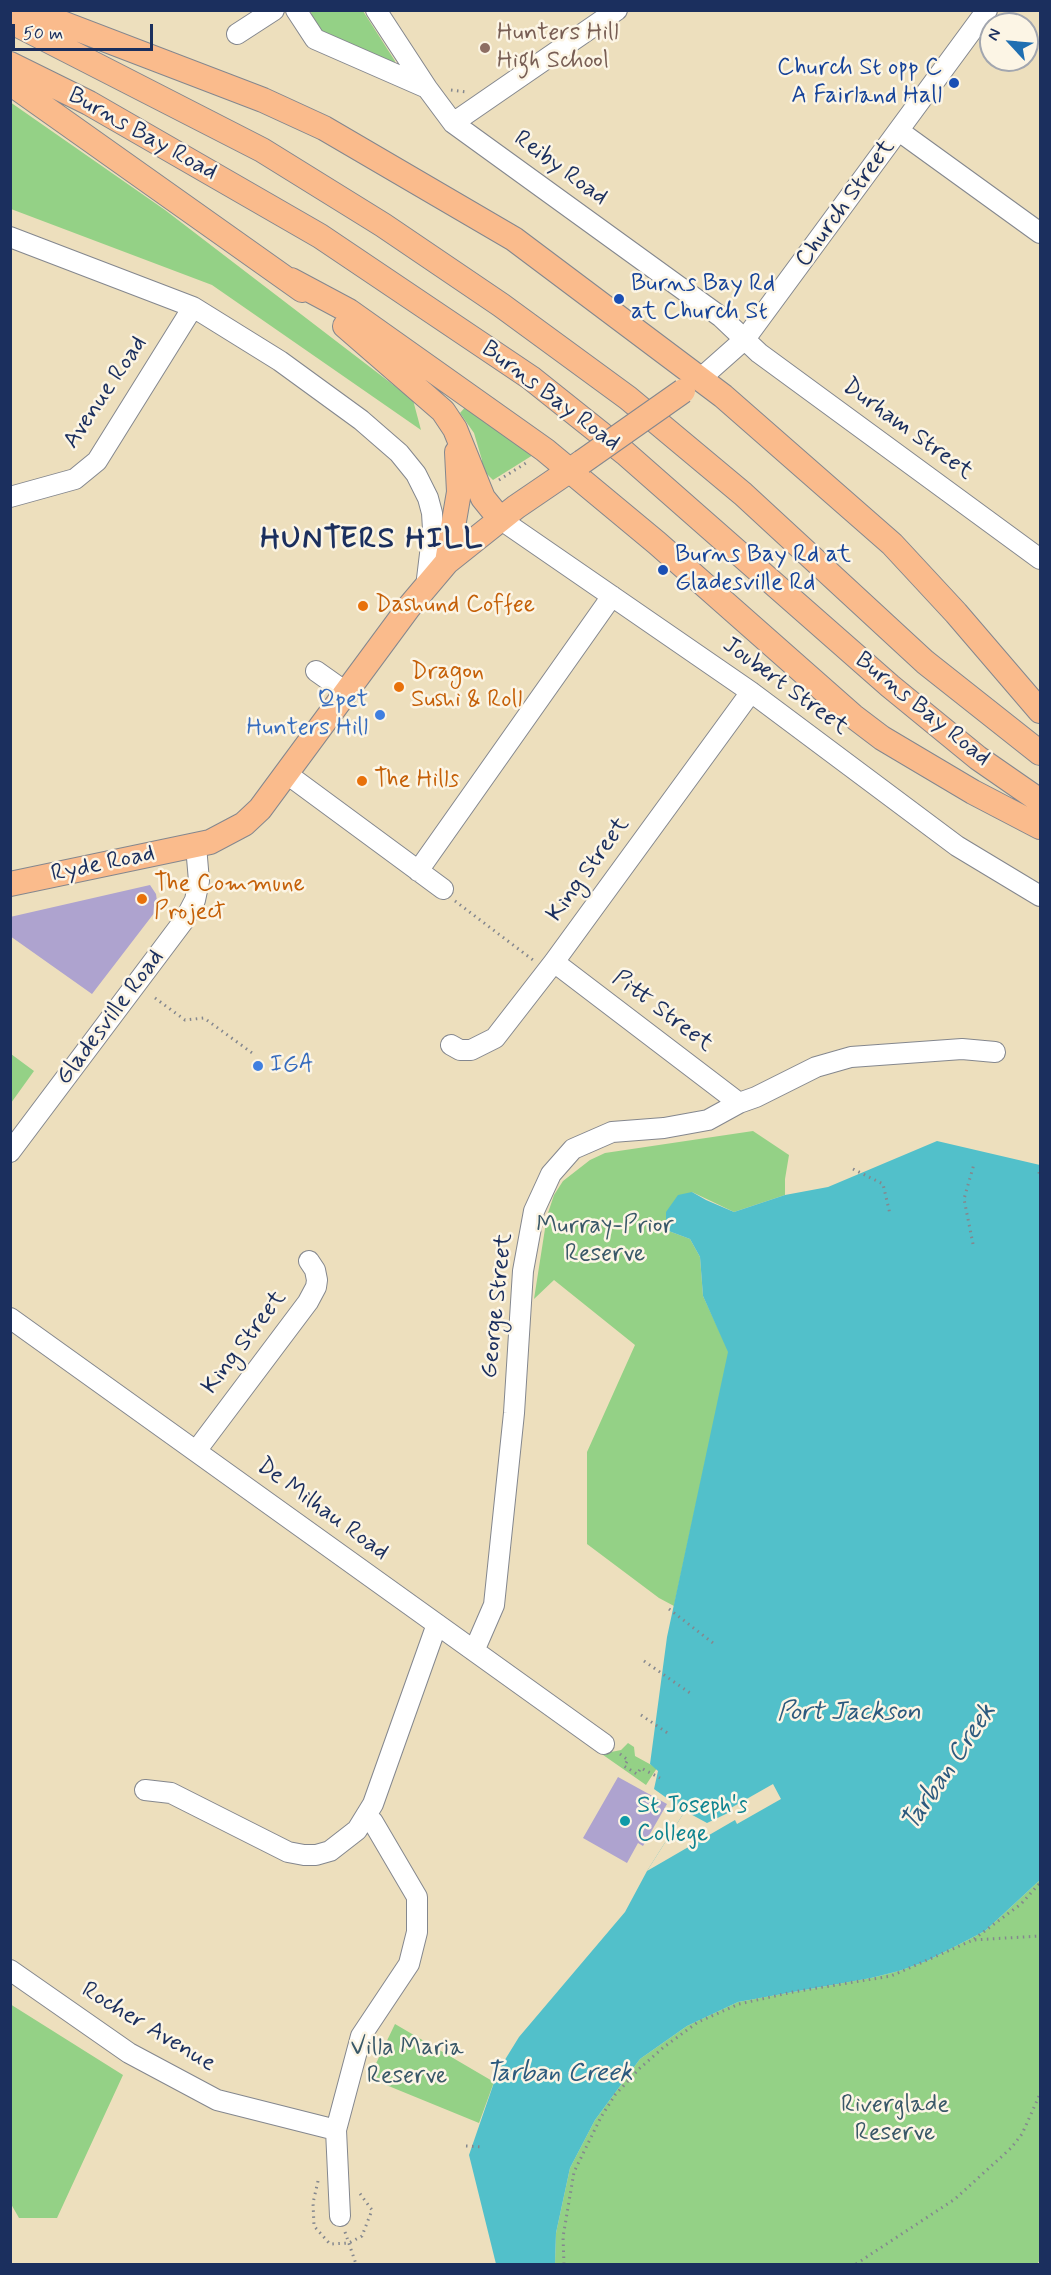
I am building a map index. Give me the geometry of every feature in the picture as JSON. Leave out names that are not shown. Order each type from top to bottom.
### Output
[{"type":"main road","points":[[28,10],[263,100],[324,128],[367,151],[514,239],[692,385],[723,396],[892,544],[956,613],[1041,711]]},
{"type":"main road","name":"Burns Bay Road","points":[[10,21],[262,150],[383,225],[501,305],[628,398],[743,494],[925,662],[1041,753]]},
{"type":"main road","name":"Burns Bay Road","points":[[10,64],[89,103],[320,236],[531,378],[625,453],[890,686],[978,758],[1041,801]]},
{"type":"main road","points":[[10,83],[291,280],[428,395],[455,429],[483,498],[500,519]]},
{"type":"main road","points":[[291,280],[349,311],[545,450],[576,466],[657,543],[853,716],[882,738],[973,792],[1041,827]]},
{"type":"main road","name":"Church Street","points":[[347,693],[409,607],[447,562],[500,519],[692,385]]},
{"type":"main road","points":[[447,562],[459,492],[455,429]]},
{"type":"main road","points":[[196,846],[225,836],[244,824],[260,809],[347,693]]},
{"type":"main road","name":"Ryde Road","points":[[10,884],[196,846]]},
{"type":"street","points":[[237,34],[274,10]]},
{"type":"street","points":[[296,10],[315,39],[427,88]]},
{"type":"street","name":"Reiby Road","points":[[376,10],[453,123],[722,317],[745,339]]},
{"type":"street","points":[[453,123],[617,10]]},
{"type":"street","name":"Church Street","points":[[692,385],[745,339],[987,10]]},
{"type":"street","points":[[899,131],[1041,233]]},
{"type":"street","points":[[10,237],[194,307],[280,361],[362,420],[399,453],[417,474],[428,498],[432,513],[432,530],[426,587]]},
{"type":"street","name":"Avenue Road","points":[[10,497],[75,478],[97,461],[194,307]]},
{"type":"street","name":"Durham Street","points":[[745,339],[759,353],[1041,559]]},
{"type":"street","name":"Joubert Street","points":[[500,519],[751,692],[957,846],[1041,896]]},
{"type":"street","points":[[418,871],[612,596]]},
{"type":"street","points":[[316,671],[347,693]]},
{"type":"street","name":"King Street","points":[[451,1045],[460,1050],[471,1050],[495,1038],[554,962],[751,692]]},
{"type":"street","points":[[287,774],[443,889]]},
{"type":"street","name":"Gladesville Road","points":[[10,1152],[190,910],[195,900],[199,881],[196,846]]},
{"type":"street","name":"Pitt Street","points":[[554,962],[739,1103]]},
{"type":"street","name":"George Street","points":[[474,1651],[494,1605],[514,1413],[523,1271],[534,1210],[551,1174],[573,1149],[612,1132],[664,1128],[708,1120],[816,1067],[851,1057],[962,1049],[995,1052]]},
{"type":"street","name":"King Street","points":[[196,1451],[308,1302],[317,1280],[315,1270],[309,1261]]},
{"type":"street","name":"De Milhau Road","points":[[10,1318],[604,1744]]},
{"type":"street","points":[[146,1790],[171,1793],[288,1851],[316,1855],[330,1851],[369,1820],[437,1624]]},
{"type":"street","points":[[340,2216],[336,2130],[361,2036],[409,1964],[417,1932],[417,1897],[369,1820]]},
{"type":"street","name":"Rocher Avenue","points":[[10,1970],[129,2053],[217,2100],[336,2130]]},
{"type":"path","points":[[493,482],[501,480],[529,461]]},
{"type":"path","points":[[443,889],[445,894],[531,958]]},
{"type":"path","points":[[155,998],[185,1020],[204,1018],[255,1055]]},
{"type":"path","points":[[973,1244],[964,1199],[974,1164]]},
{"type":"path","points":[[853,1169],[883,1184],[890,1214]]},
{"type":"path","points":[[669,1609],[713,1643]]},
{"type":"path","points":[[644,1661],[690,1693]]},
{"type":"path","points":[[641,1715],[669,1734]]},
{"type":"path","points":[[604,1744],[628,1760],[624,1766],[637,1774],[641,1768],[660,1778]]},
{"type":"path","points":[[564,2265],[563,2237],[574,2172],[601,2117],[615,2096],[664,2046],[698,2022],[739,2004],[793,1992],[891,1976],[973,1940],[1021,1904],[1041,1884]]},
{"type":"path","points":[[973,1940],[1041,1936]]},
{"type":"path","points":[[856,2265],[956,2199],[1011,2148],[1022,2134],[1041,2094]]},
{"type":"path","points":[[466,2145],[483,2148]]},
{"type":"path","points":[[340,2216],[356,2265]]},
{"type":"green space","points":[[311,11],[363,11],[395,61],[394,65],[334,43],[312,23]]},
{"type":"green space","points":[[10,102],[165,210],[413,400],[421,430],[212,285],[11,209]]},
{"type":"green space","points":[[468,404],[533,455],[493,480],[482,469],[482,460],[474,433],[460,413]]},
{"type":"green space","points":[[11,1054],[34,1071],[11,1103]]},
{"type":"green space","name":"Murray-Prior Reserve","points":[[753,1131],[789,1155],[785,1195],[734,1212],[692,1192],[666,1230],[690,1239],[700,1257],[703,1296],[729,1352],[674,1606],[659,1598],[587,1544],[587,1452],[635,1345],[554,1280],[534,1299],[547,1216],[554,1195],[563,1181],[590,1160],[605,1153]]},
{"type":"green space","points":[[628,1743],[634,1747],[635,1756],[657,1768],[646,1785],[596,1750],[611,1752],[621,1750]]},
{"type":"green space","name":"Riverglade Reserve","points":[[1040,1880],[1040,2260],[1037,2264],[555,2264],[556,2233],[570,2168],[595,2120],[640,2059],[687,2026],[738,2002],[871,1978],[927,1961],[985,1931]]},
{"type":"green space","points":[[10,2004],[123,2075],[57,2218],[19,2218],[11,2204]]},
{"type":"green space","name":"Villa Maria Reserve","points":[[395,2024],[494,2082],[479,2123],[369,2078]]},
{"type":"water","name":"Port Jackson","points":[[937,1141],[1040,1165],[1040,1880],[985,1931],[927,1961],[871,1978],[738,2002],[687,2026],[640,2059],[595,2120],[570,2168],[556,2233],[555,2264],[496,2264],[469,2155],[498,2071],[519,2037],[625,1912],[647,1871],[685,1811],[654,1789],[658,1771],[650,1764],[667,1637],[728,1352],[703,1296],[700,1257],[690,1239],[666,1230],[666,1212],[678,1195],[692,1192],[734,1212],[785,1195],[828,1187]]},
{"type":"pier","points":[[773,1784],[781,1799],[737,1824],[735,1820],[647,1871],[685,1811],[707,1823],[730,1812],[729,1809]]},
{"type":"building","points":[[150,885],[156,894],[158,908],[92,994],[10,936],[10,917]]},
{"type":"building","name":"St Joseph's College","points":[[618,1777],[667,1804],[643,1846],[638,1843],[627,1863],[583,1838]]},
{"type":"place","name":"Hunters Hill High School","points":[[485,48]]},
{"type":"place","name":"Church St opp C A Fairland Hall","points":[[954,83]]},
{"type":"place","name":"Burns Bay Rd at Church St","points":[[619,299]]},
{"type":"place","name":"Burns Bay Rd at Gladesville Rd","points":[[663,570]]},
{"type":"place","name":"Dashund Coffee","points":[[363,606]]},
{"type":"place","name":"Dragon Sushi & Roll","points":[[399,687]]},
{"type":"place","name":"Qpet Hunters Hill","points":[[380,715]]},
{"type":"place","name":"The Hills","points":[[362,781]]},
{"type":"place","name":"The Commune Project","points":[[142,899]]},
{"type":"place","name":"IGA","points":[[258,1066]]},
{"type":"place","name":"St Joseph's College","points":[[625,1821]]},
{"type":"district","name":"HUNTERS HILL","points":[[372,541]]},
{"type":"water label","name":"Tarban Creek","points":[[950,1768]]},
{"type":"water label","name":"Tarban Creek","points":[[559,2075]]}]
